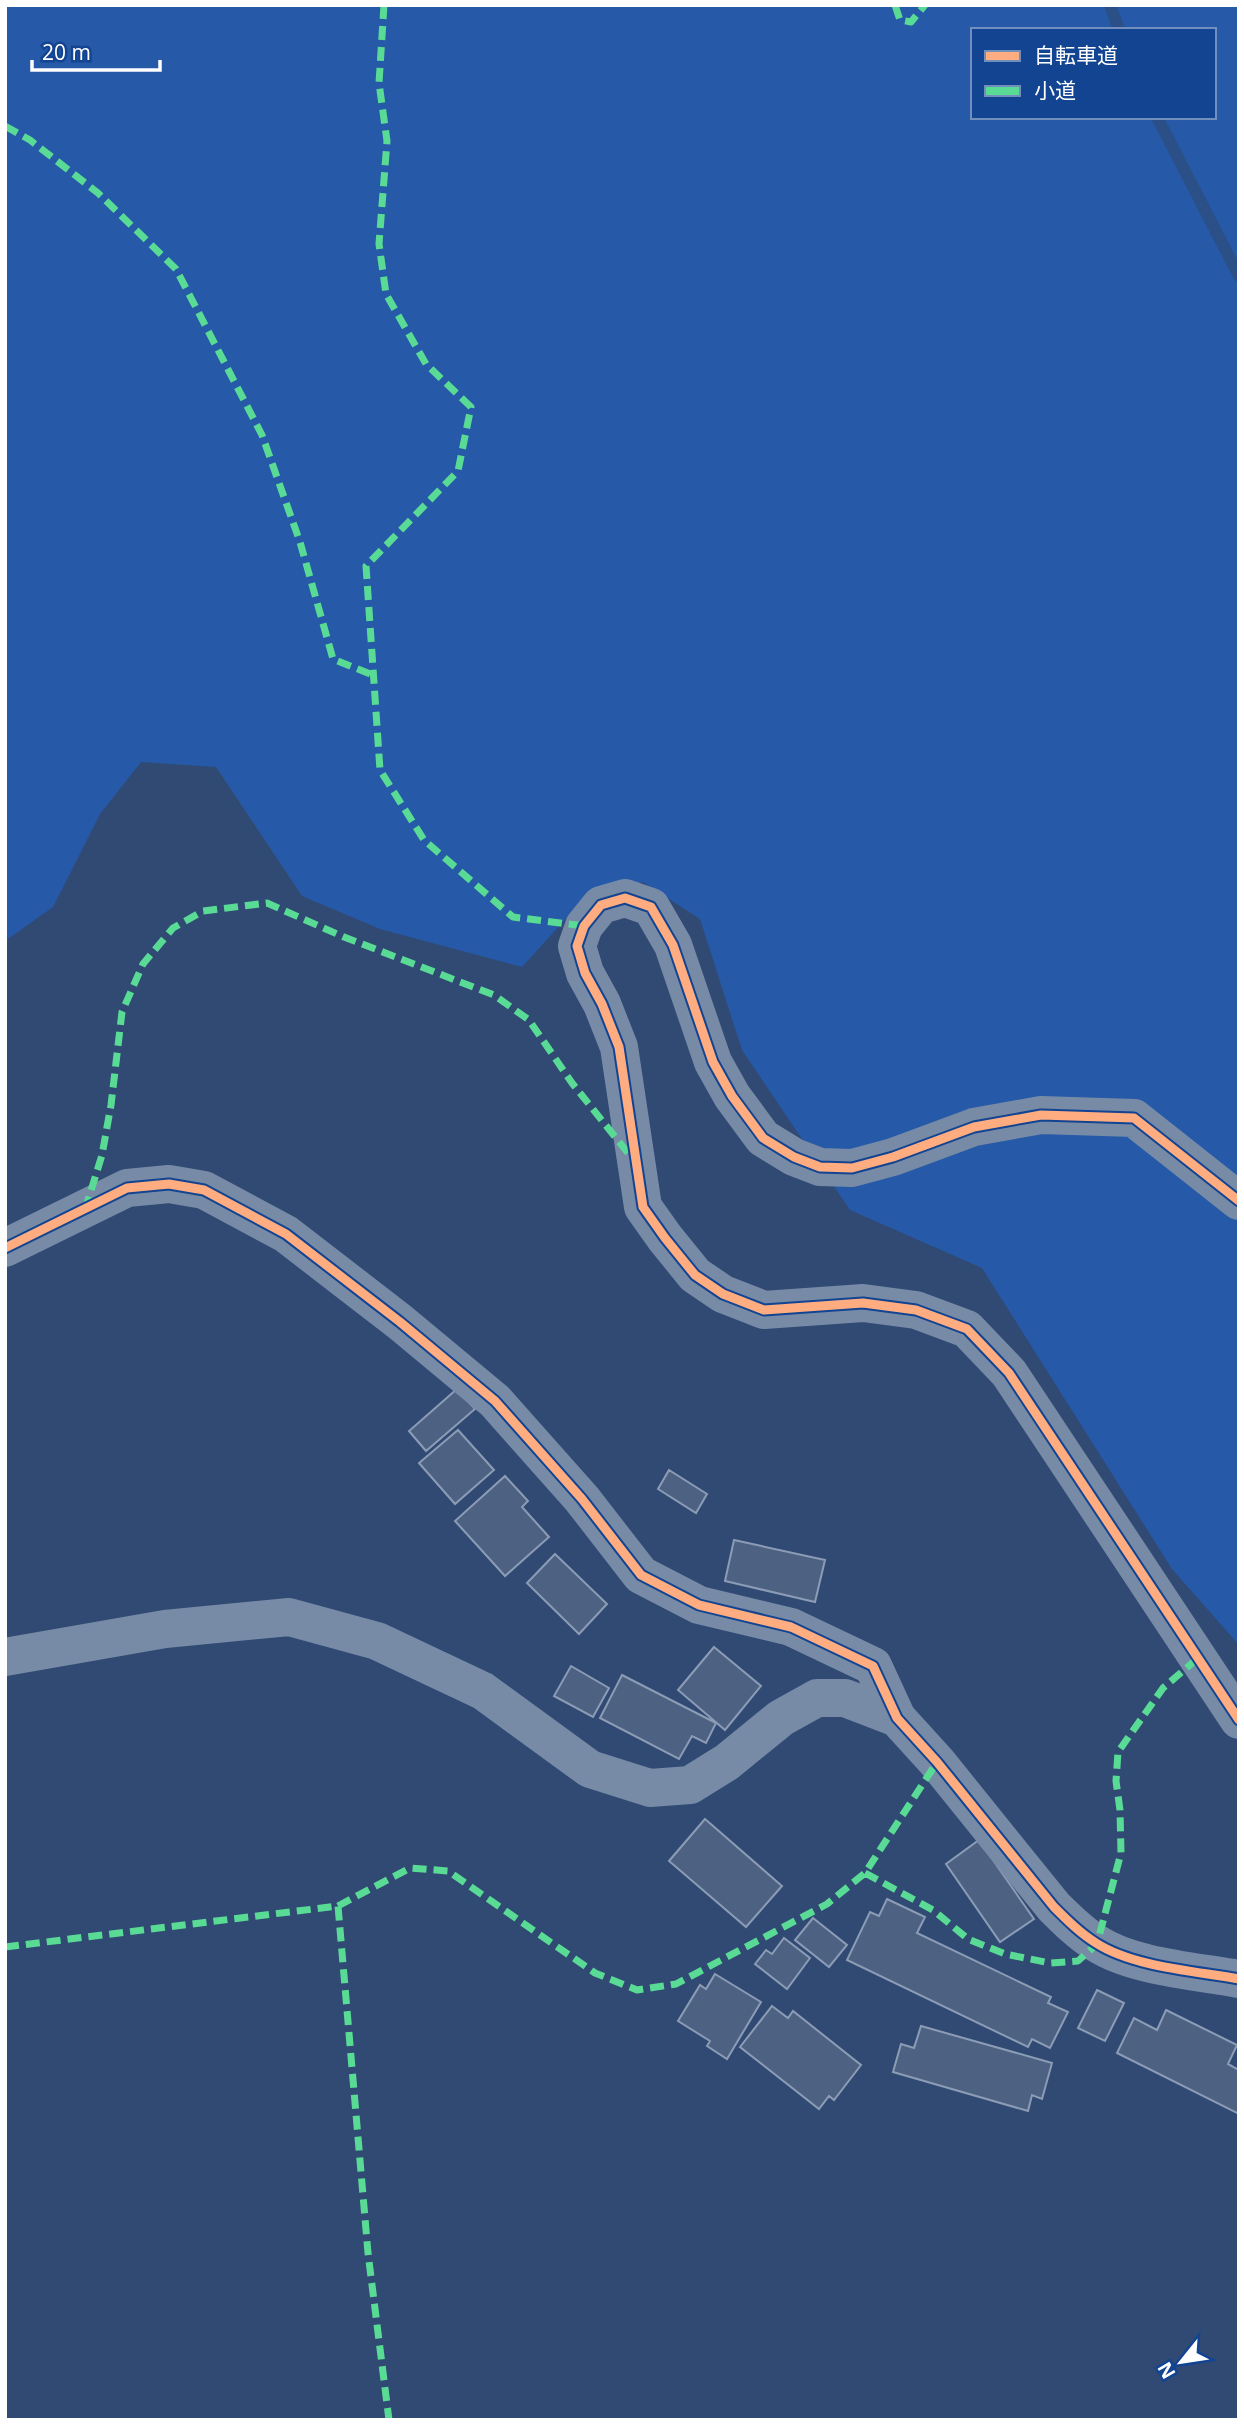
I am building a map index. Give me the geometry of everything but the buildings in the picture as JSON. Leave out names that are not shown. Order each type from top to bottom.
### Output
[{"type":"street","points":[[1239,1201],[1135,1118],[1041,1115],[974,1127],[893,1157],[852,1168],[820,1167],[794,1157],[763,1138],[732,1096],[713,1062],[673,945],[651,907],[625,898],[601,905],[584,926],[577,946],[585,973],[602,1004],[619,1047],[643,1207],[695,1275],[723,1294],[764,1310],[863,1303],[916,1310],[967,1329],[1009,1373],[1239,1720]]},
{"type":"street","points":[[5,1248],[127,1188],[169,1184],[204,1190],[286,1234],[400,1322],[495,1401],[582,1499],[641,1575],[699,1605],[791,1627],[873,1666],[897,1718],[937,1762],[1054,1907],[1076,1928],[1097,1944],[1121,1955],[1239,1979]]},
{"type":"street","points":[[5,1657],[165,1629],[289,1617],[377,1641],[483,1691],[590,1769],[650,1788],[690,1785],[727,1762],[781,1718],[817,1699],[845,1698],[897,1718]]},
{"type":"shaded area","points":[[5,5],[1239,5],[1239,1645],[1172,1569],[982,1268],[850,1210],[742,1050],[700,919],[643,882],[582,901],[522,967],[380,929],[302,896],[216,767],[141,762],[100,814],[53,907],[5,941]]},
{"type":"waterway","points":[[1110,5],[1118,28]]},
{"type":"waterway","points":[[1158,119],[1239,276]]},
{"type":"marked path","points":[[384,5],[379,83],[387,141],[379,244],[386,294],[426,364],[471,407],[458,471],[366,566],[380,770],[424,840],[513,917],[584,926]]},
{"type":"marked path","points":[[895,5],[900,20],[911,22],[925,5]]},
{"type":"marked path","points":[[5,126],[30,140],[98,193],[176,269],[262,435],[300,542],[333,659],[375,676]]},
{"type":"marked path","points":[[85,1210],[102,1155],[122,1012],[143,964],[173,928],[203,911],[267,903],[344,937],[494,995],[529,1020],[572,1083],[632,1158]]},
{"type":"marked path","points":[[865,1873],[933,1910],[968,1939],[1005,1954],[1050,1963],[1078,1961],[1097,1944],[1121,1853],[1116,1781],[1118,1752],[1163,1688],[1197,1659]]},
{"type":"marked path","points":[[338,1906],[410,1868],[448,1871],[595,1973],[637,1990],[676,1984],[827,1904],[865,1873],[937,1762]]},
{"type":"marked path","points":[[5,1947],[338,1906],[368,2253],[389,2420]]},
{"type":"cycle path","points":[[1239,1201],[1134,1118],[1041,1115],[974,1127],[893,1157],[852,1168],[820,1167],[794,1157],[763,1138],[732,1096],[713,1062],[673,945],[651,907],[625,898],[601,905],[584,926],[577,946],[585,973],[602,1004],[619,1047],[643,1207],[695,1275],[723,1294],[764,1310],[863,1303],[916,1310],[967,1329],[1009,1373],[1239,1720]]},
{"type":"cycle path","points":[[5,1248],[127,1188],[169,1184],[204,1190],[286,1234],[400,1322],[495,1401],[582,1499],[641,1575],[699,1605],[791,1627],[873,1666],[897,1718],[937,1762],[1054,1907],[1085,1935],[1128,1958],[1239,1979]]}]
